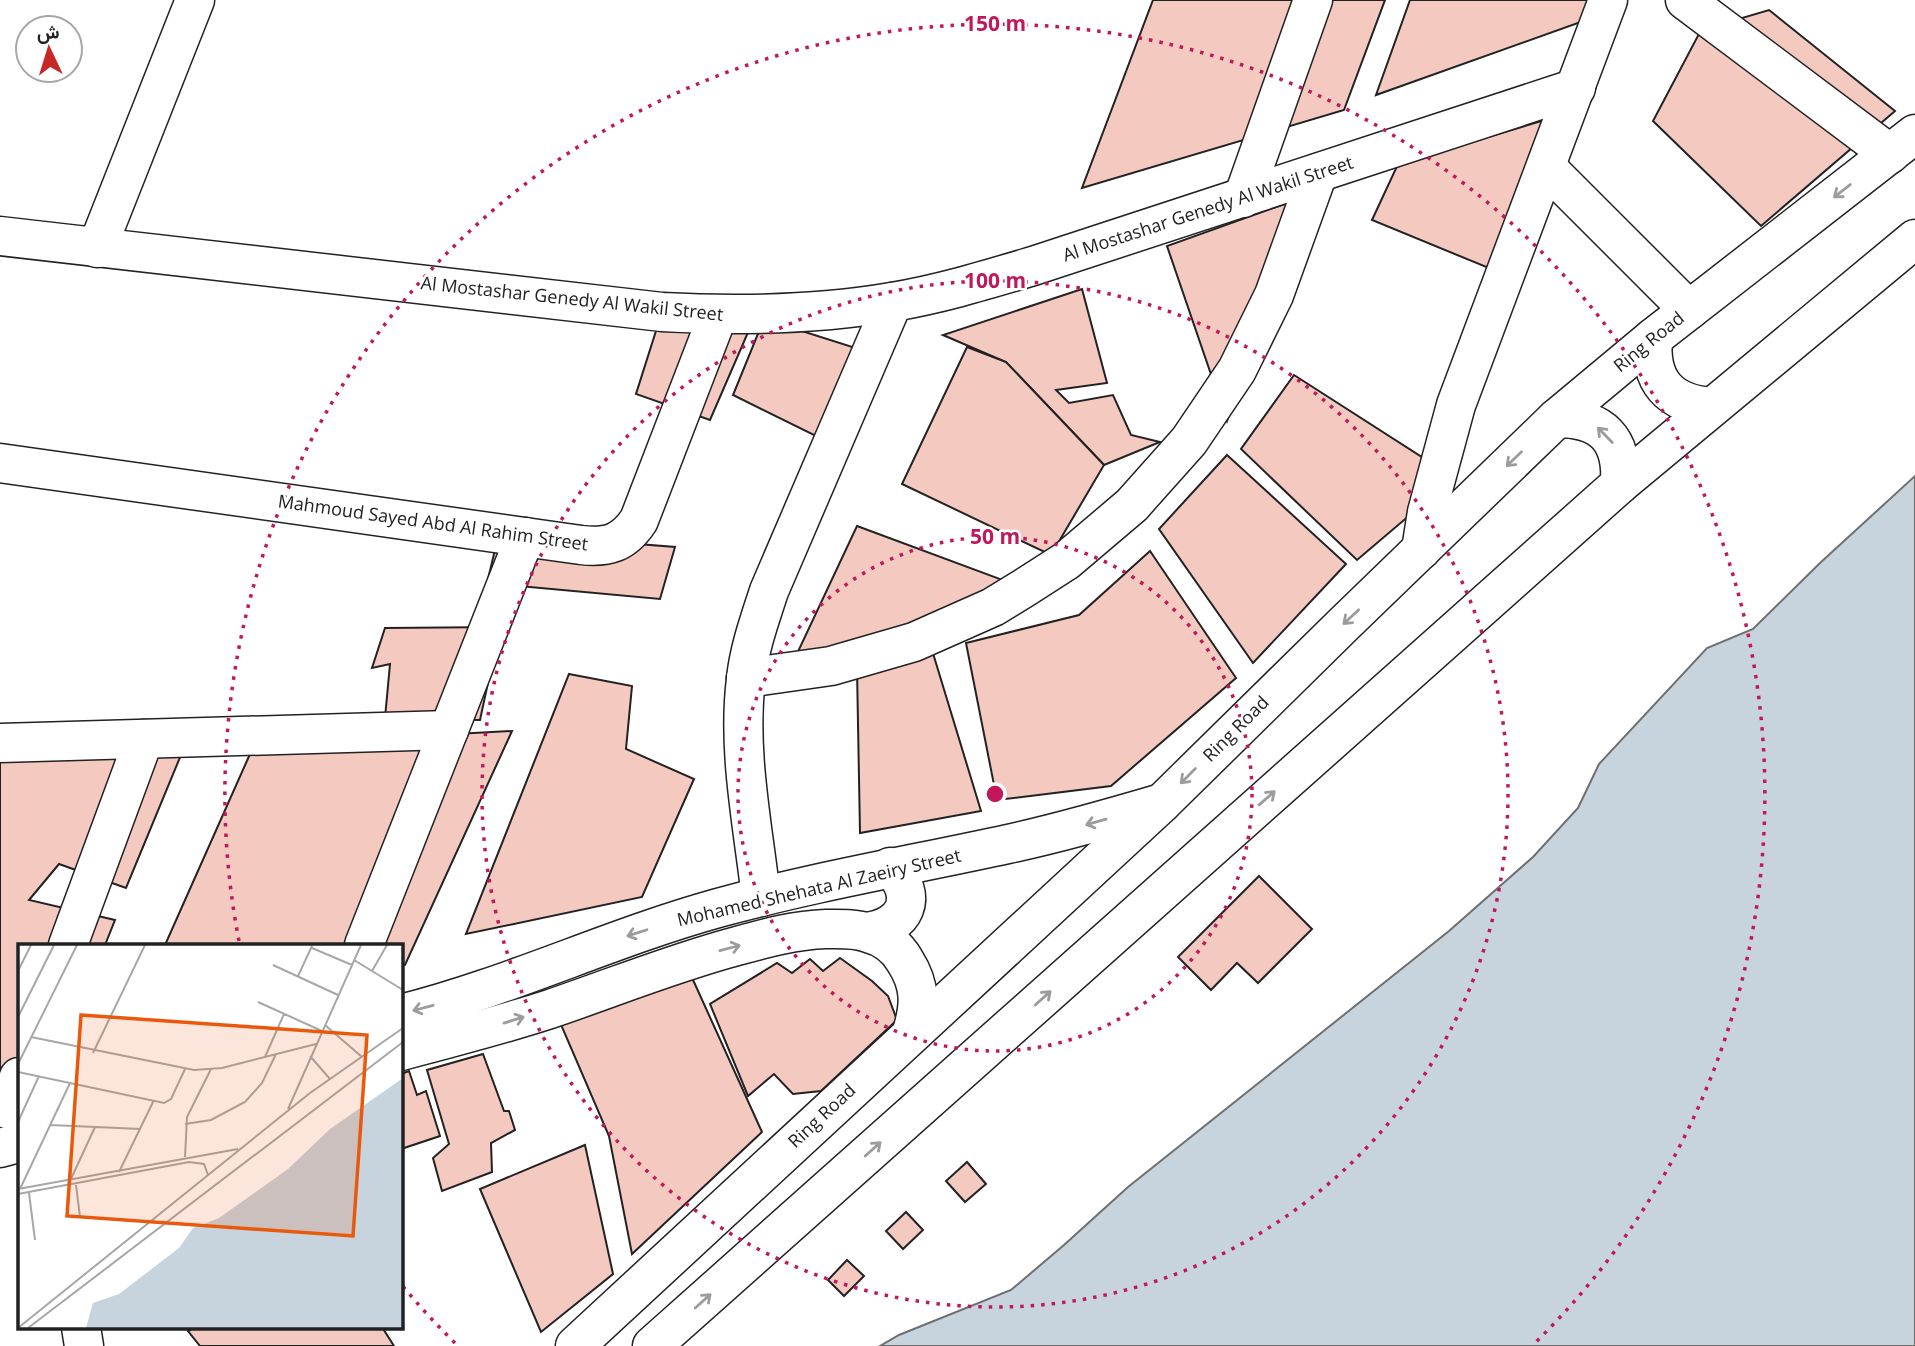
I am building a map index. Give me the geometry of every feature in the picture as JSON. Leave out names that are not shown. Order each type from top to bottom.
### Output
[{"type":"main road","points":[[97,248],[195,0]]},
{"type":"main road","points":[[1243,198],[1313,0]]},
{"type":"main road","points":[[1422,550],[1427,512],[1456,405],[1608,0]]},
{"type":"main road","points":[[1685,0],[1902,144]]},
{"type":"main road","name":"Al Mostashar Genedy Al Wakil Street","points":[[0,236],[648,310],[718,315],[834,309],[892,302],[963,287],[1033,267],[1576,88]]},
{"type":"main road","name":"Ring Road","points":[[575,1346],[1161,803],[1557,418],[1653,338],[1902,144]]},
{"type":"main road","points":[[1546,167],[1689,310]]},
{"type":"main road","points":[[746,678],[831,666],[914,642],[982,612],[1066,561],[1132,505],[1189,441],[1237,370],[1274,295],[1318,173]]},
{"type":"main road","points":[[652,1346],[1620,484],[1915,239]]},
{"type":"main road","points":[[761,897],[743,725],[746,678],[755,634],[769,591],[892,302]]},
{"type":"main road","name":"Mahmoud Sayed Abd Al Rahim Street","points":[[0,463],[525,537],[594,546],[608,545],[621,540],[639,520],[718,315]]},
{"type":"main road","points":[[1653,338],[1651,355],[1655,372],[1665,387],[1678,399],[1712,407]]},
{"type":"main road","points":[[1557,418],[1575,418],[1592,423],[1607,434],[1617,449],[1621,467],[1620,484]]},
{"type":"main road","points":[[364,944],[525,537]]},
{"type":"main road","points":[[0,743],[449,730]]},
{"type":"main road","points":[[68,944],[144,739]]},
{"type":"main road","name":"Mohamed Shehata Al Zaeiry Street","points":[[402,1014],[480,992],[587,951],[673,922],[761,897],[1046,835],[1161,803]]},
{"type":"main road","points":[[866,932],[892,925],[906,902],[905,888],[900,876],[890,867]]},
{"type":"main road","name":"Mohamed Shehata Al Zaeiry Street","points":[[402,1051],[491,1028],[672,965],[759,940],[785,933],[839,929],[866,932],[886,939],[901,954],[912,971],[918,991],[918,1012],[912,1032]]},
{"type":"main road","points":[[0,1148],[13,1109]]},
{"type":"main road","points":[[81,1328],[84,1346]]},
{"type":"shaded area","points":[[1915,476],[1915,1346],[880,1346],[899,1335],[1011,1290],[1128,1187],[1449,931],[1533,857],[1578,808],[1599,764],[1707,648],[1753,629]]},
{"type":"building","points":[[1153,0],[1385,0],[1344,110],[1082,188]]},
{"type":"building","points":[[1410,0],[1602,0],[1603,14],[1376,95]]},
{"type":"building","points":[[1769,10],[1895,111],[1761,226],[1653,121],[1701,30]]},
{"type":"building","points":[[1558,116],[1518,280],[1372,220],[1398,164]]},
{"type":"building","points":[[1310,195],[1227,421],[1167,246]]},
{"type":"building","points":[[1082,289],[1107,383],[1056,390],[1069,403],[1113,395],[1131,435],[1160,442],[1104,465],[1006,362],[943,335]]},
{"type":"building","points":[[662,312],[756,314],[710,420],[636,394]]},
{"type":"building","points":[[764,319],[862,350],[820,438],[733,395]]},
{"type":"building","points":[[967,347],[1006,362],[1104,465],[1051,555],[902,484]]},
{"type":"building","points":[[1294,375],[1431,463],[1410,515],[1357,560],[1241,449]]},
{"type":"building","points":[[1227,455],[1346,564],[1253,663],[1159,529]]},
{"type":"building","points":[[857,526],[1024,588],[794,660]]},
{"type":"building","points":[[499,533],[675,547],[660,599],[487,583]]},
{"type":"building","points":[[1150,551],[1236,678],[1111,786],[997,800],[966,643],[1079,615]]},
{"type":"building","points":[[500,627],[480,720],[385,718],[390,664],[372,668],[385,628]]},
{"type":"building","points":[[932,650],[981,811],[860,833],[857,669]]},
{"type":"building","points":[[569,674],[632,686],[626,749],[694,779],[642,897],[466,934]]},
{"type":"building","points":[[512,731],[405,965],[402,966],[402,944],[165,944],[254,745]]},
{"type":"building","points":[[188,738],[126,888],[59,864],[29,900],[115,920],[105,944],[18,944],[18,1063],[0,1068],[0,743]]},
{"type":"building","points":[[1259,876],[1312,929],[1258,983],[1237,963],[1211,990],[1178,957]]},
{"type":"building","points":[[840,958],[888,996],[897,1020],[821,1091],[793,1094],[774,1074],[748,1096],[710,1004],[777,963],[792,973],[810,959],[823,971]]},
{"type":"building","points":[[689,971],[762,1132],[632,1254],[609,1136],[556,1013]]},
{"type":"building","points":[[483,1054],[504,1111],[509,1111],[515,1130],[491,1143],[492,1172],[442,1191],[433,1158],[449,1144],[427,1070]]},
{"type":"building","points":[[409,1071],[417,1095],[426,1091],[440,1136],[402,1149],[402,1074]]},
{"type":"building","points":[[585,1145],[613,1274],[541,1332],[480,1189]]},
{"type":"building","points":[[967,1162],[986,1184],[965,1202],[946,1181]]},
{"type":"building","points":[[906,1212],[923,1230],[903,1249],[886,1231]]},
{"type":"building","points":[[847,1260],[864,1276],[844,1296],[828,1280]]},
{"type":"building","points":[[194,1328],[383,1328],[394,1346],[200,1346],[188,1331]]}]
